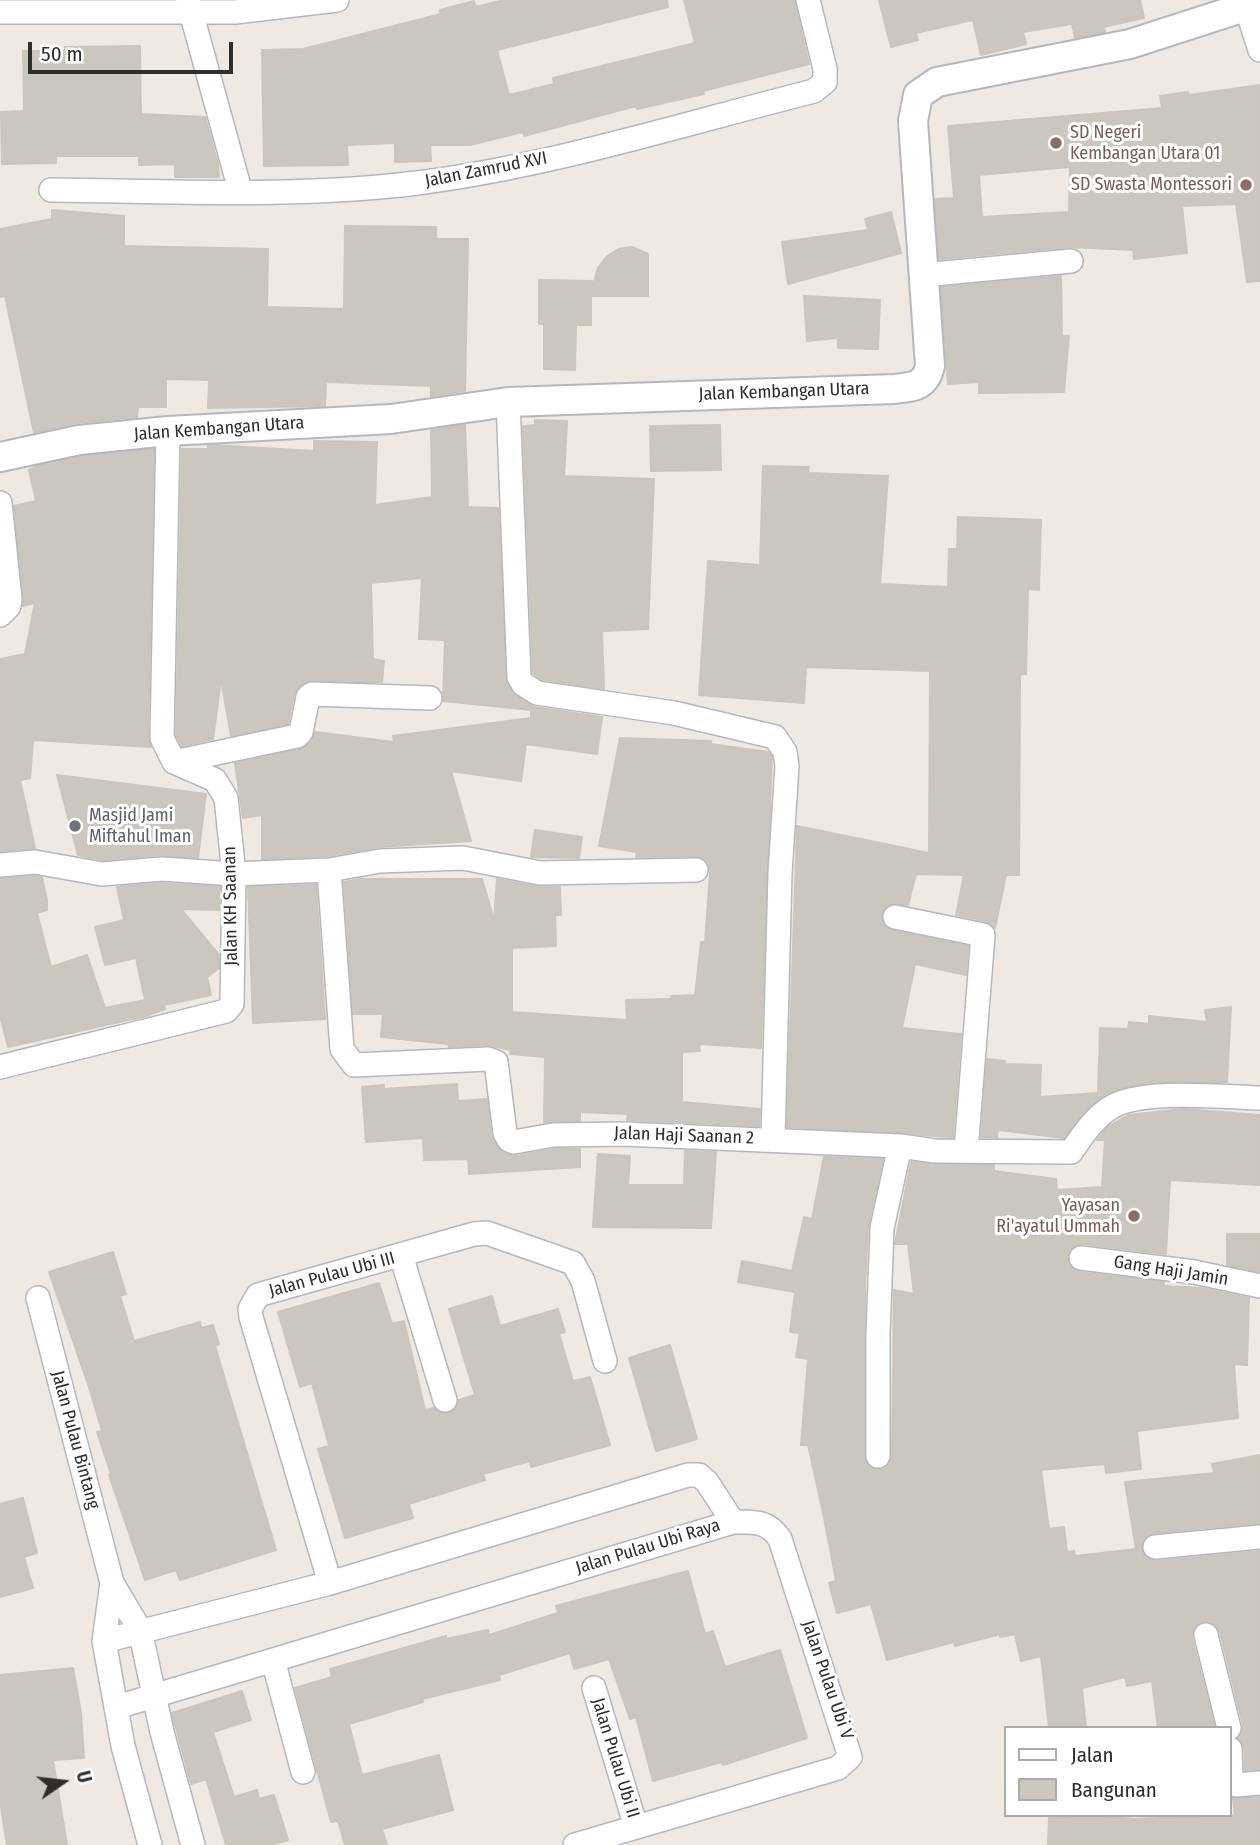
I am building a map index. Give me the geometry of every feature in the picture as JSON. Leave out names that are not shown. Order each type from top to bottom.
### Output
[{"type":"street","points":[[0,12],[189,6],[276,9],[337,0]]},
{"type":"street","name":"Jalan Zamrud XVI","points":[[51,190],[348,190],[419,183],[536,162],[814,91],[825,82],[825,69],[808,0]]},
{"type":"street","points":[[1253,4],[1260,50]]},
{"type":"street","name":"Jalan Kembangan Utara","points":[[0,457],[79,440],[168,430],[391,419],[508,402],[894,389],[921,384],[927,378],[930,366],[913,121],[918,95],[937,82],[1130,44],[1253,4]]},
{"type":"street","points":[[189,6],[240,190]]},
{"type":"street","points":[[923,275],[1071,261]]},
{"type":"street","points":[[508,402],[519,677],[523,684],[537,693],[674,713],[775,737],[785,752],[787,780],[780,873],[772,1139]]},
{"type":"street","points":[[168,430],[162,738],[174,762],[297,736],[301,732],[306,706],[312,694],[430,698]]},
{"type":"street","points":[[0,503],[9,600],[9,606],[0,615]]},
{"type":"street","name":"Jalan KH Saanan","points":[[0,1067],[230,1008],[234,874],[222,788],[215,780],[174,762]]},
{"type":"street","points":[[0,865],[35,862],[102,874],[162,869],[234,874],[329,870],[380,861],[463,859],[540,873],[696,870]]},
{"type":"street","name":"Jalan Haji Saanan 2","points":[[329,870],[342,1049],[354,1065],[488,1059],[496,1062],[505,1133],[509,1140],[514,1142],[553,1135],[623,1134],[772,1139],[966,1151],[1071,1152],[1089,1126],[1113,1106],[1160,1095],[1260,1098]]},
{"type":"street","points":[[895,917],[984,935],[966,1151]]},
{"type":"street","points":[[878,1457],[878,1335],[882,1228],[900,1146]]},
{"type":"street","name":"Jalan Pulau Ubi III","points":[[330,1583],[250,1309],[258,1296],[487,1233],[573,1263],[583,1281],[605,1361]]},
{"type":"street","points":[[401,1255],[445,1400]]},
{"type":"street","name":"Gang Haji Jamin","points":[[1081,1258],[1194,1272],[1260,1286]]},
{"type":"street","name":"Jalan Pulau Bintang","points":[[38,1298],[112,1583],[140,1630],[193,1845]]},
{"type":"street","name":"Jalan Pulau Ubi Raya","points":[[104,1640],[330,1583],[694,1475],[707,1482],[733,1521],[117,1707]]},
{"type":"street","name":"Jalan Pulau Ubi V","points":[[575,1845],[838,1768],[850,1757],[780,1539],[772,1528],[762,1522],[733,1521]]},
{"type":"street","points":[[1155,1547],[1260,1537]]},
{"type":"street","name":"Jalan Pulau Bintang","points":[[112,1583],[104,1640],[123,1746],[150,1845]]},
{"type":"street","points":[[1206,1635],[1229,1726]]},
{"type":"street","points":[[273,1660],[303,1772]]},
{"type":"street","name":"Jalan Pulau Ubi II","points":[[594,1688],[636,1827]]},
{"type":"street","points":[[1232,1778],[1237,1784],[1260,1783]]},
{"type":"building","points":[[504,0],[667,0],[668,7],[497,50],[509,95],[554,84],[553,78],[695,43],[684,0],[794,0],[809,64],[703,91],[704,94],[637,109],[636,106],[524,136],[523,132],[470,145],[430,145],[431,161],[395,162],[395,143],[347,145],[348,165],[264,166],[262,50],[303,49],[441,14],[440,10],[474,1],[476,7]]},
{"type":"building","points":[[879,0],[1140,0],[1144,18],[1104,27],[1105,32],[1075,38],[1072,24],[1023,32],[1026,44],[981,55],[973,20],[916,33],[918,40],[891,47]]},
{"type":"building","points":[[140,46],[141,114],[205,117],[219,177],[175,177],[175,164],[139,165],[139,156],[56,156],[56,163],[2,164],[1,112],[24,111],[23,51],[65,51],[65,47]]},
{"type":"building","points":[[1260,85],[1260,281],[1247,282],[1236,204],[1182,206],[1187,253],[1134,259],[1133,250],[1070,247],[939,259],[935,199],[954,198],[948,126],[1162,108],[1160,96],[1188,92],[1189,95]],"holes":[[[1070,167],[1069,212],[982,217],[979,175]]]},
{"type":"building","points":[[52,210],[124,216],[124,246],[268,249],[267,307],[344,309],[345,226],[436,227],[436,239],[468,239],[465,391],[431,396],[431,386],[326,382],[325,406],[208,408],[209,380],[166,379],[166,407],[138,407],[137,417],[77,423],[34,433],[5,296],[0,297],[0,229],[52,219]]},
{"type":"building","points":[[891,212],[901,253],[788,284],[782,242],[868,230],[865,219]]},
{"type":"building","points":[[632,247],[648,254],[648,296],[591,296],[591,325],[576,325],[575,370],[544,369],[544,324],[539,324],[539,280],[592,281],[591,292],[598,268],[606,257],[618,249]]},
{"type":"building","points":[[1061,276],[1062,336],[1069,336],[1064,392],[979,393],[979,382],[948,384],[941,287]]},
{"type":"building","points":[[804,296],[880,300],[878,349],[838,348],[838,338],[807,341]]},
{"type":"building","points":[[535,420],[567,421],[564,476],[654,479],[648,629],[602,631],[604,689],[542,680],[533,673],[523,426],[535,425]]},
{"type":"building","points":[[465,425],[468,507],[498,508],[507,683],[515,695],[534,707],[602,717],[597,754],[526,744],[521,781],[451,771],[471,841],[379,847],[327,856],[262,859],[262,815],[243,818],[235,763],[301,749],[311,742],[315,732],[394,742],[393,736],[531,718],[531,710],[443,701],[445,640],[419,639],[422,578],[371,583],[373,659],[384,661],[382,682],[304,682],[294,694],[288,724],[231,736],[221,679],[213,739],[182,746],[176,735],[182,449],[208,449],[208,445],[212,445],[314,451],[314,441],[377,442],[375,505],[432,497],[431,430]]},
{"type":"building","points":[[720,425],[721,470],[651,471],[650,426]]},
{"type":"building","points":[[154,449],[148,738],[151,747],[33,740],[30,778],[20,780],[35,848],[0,851],[0,659],[25,654],[35,603],[23,606],[14,506],[36,501],[29,470],[40,465],[82,456]]},
{"type":"building","points":[[763,466],[809,467],[808,473],[888,476],[880,584],[948,587],[949,549],[957,549],[958,517],[1041,520],[1039,590],[1028,589],[1026,674],[1020,674],[1019,875],[1006,875],[995,928],[986,921],[956,915],[964,875],[916,874],[908,905],[890,904],[881,915],[885,927],[892,930],[968,946],[966,975],[915,964],[902,1028],[961,1034],[953,1137],[787,1127],[797,826],[929,853],[930,671],[806,667],[804,703],[699,695],[708,561],[760,565]]},
{"type":"building","points":[[620,738],[711,741],[711,744],[768,752],[772,757],[761,1048],[699,1044],[700,1051],[682,1052],[682,1102],[760,1109],[759,1126],[627,1120],[628,1114],[580,1112],[580,1121],[544,1122],[545,1057],[510,1054],[511,1050],[488,1045],[449,1047],[448,1044],[381,1037],[383,1014],[353,1014],[344,882],[361,879],[482,879],[494,920],[497,879],[538,887],[560,887],[561,915],[555,915],[556,946],[512,948],[512,1012],[627,1020],[626,1000],[671,999],[671,996],[695,995],[701,942],[705,942],[710,873],[708,862],[696,856],[636,857],[637,852],[599,846]]},
{"type":"building","points":[[57,775],[206,794],[198,858],[161,855],[103,860],[78,855]]},
{"type":"building","points":[[535,830],[582,837],[579,858],[531,857]]},
{"type":"building","points":[[42,877],[47,901],[47,910],[37,913],[51,967],[87,955],[105,1008],[145,1000],[136,958],[105,965],[95,927],[124,920],[117,887],[162,883],[220,887],[219,910],[181,909],[219,955],[219,968],[207,977],[211,995],[164,1005],[165,1009],[146,1016],[8,1047],[0,1015],[0,879]]},
{"type":"building","points":[[316,885],[325,1019],[253,1023],[248,887]]},
{"type":"building","points":[[1231,1007],[1227,1082],[1160,1082],[1120,1088],[1089,1107],[1064,1138],[998,1130],[997,1137],[981,1137],[987,1059],[1005,1061],[1004,1064],[1041,1065],[1040,1097],[1098,1093],[1100,1028],[1128,1029],[1129,1022],[1149,1024],[1149,1016],[1207,1022],[1205,1010]]},
{"type":"building","points":[[457,1084],[458,1101],[487,1099],[491,1135],[503,1153],[516,1156],[554,1149],[580,1149],[580,1167],[469,1174],[468,1159],[424,1160],[423,1138],[366,1142],[362,1087],[384,1085],[384,1089]]},
{"type":"building","points":[[1183,1109],[1260,1115],[1260,1185],[1170,1180],[1166,1254],[1082,1244],[1069,1250],[1068,1263],[1079,1272],[1164,1282],[1164,1286],[1201,1288],[1249,1298],[1247,1365],[1234,1364],[1238,1418],[1137,1431],[1141,1469],[1106,1473],[1105,1464],[1041,1470],[1049,1529],[1064,1527],[1067,1552],[1074,1551],[1075,1556],[1136,1549],[1125,1482],[1214,1473],[1212,1464],[1260,1455],[1260,1523],[1154,1533],[1146,1536],[1141,1548],[1144,1556],[1156,1561],[1260,1551],[1260,1769],[1245,1770],[1244,1748],[1238,1738],[1243,1725],[1220,1632],[1209,1621],[1197,1625],[1192,1638],[1214,1726],[1158,1726],[1152,1681],[1127,1686],[1125,1677],[1082,1688],[1086,1726],[1049,1726],[1041,1656],[1021,1661],[1015,1634],[1000,1637],[1000,1634],[955,1646],[954,1642],[887,1660],[871,1604],[837,1613],[829,1583],[836,1581],[824,1517],[808,1445],[801,1445],[808,1359],[796,1357],[800,1333],[790,1332],[795,1292],[738,1282],[742,1261],[792,1271],[804,1217],[812,1219],[824,1157],[883,1159],[868,1227],[864,1456],[870,1468],[884,1468],[892,1456],[894,1290],[914,1294],[908,1244],[895,1244],[911,1162],[994,1165],[994,1171],[1056,1179],[1057,1190],[1102,1187],[1105,1140],[1097,1140],[1108,1127],[1128,1115]]},
{"type":"building","points":[[685,1151],[716,1152],[711,1228],[593,1227],[598,1154],[630,1156],[628,1185],[684,1185]]},
{"type":"building","points":[[1227,1234],[1260,1234],[1260,1272],[1227,1265]]},
{"type":"building","points":[[113,1252],[126,1294],[120,1296],[134,1341],[200,1322],[201,1328],[213,1325],[219,1344],[215,1346],[276,1550],[180,1580],[176,1570],[145,1580],[109,1475],[111,1474],[97,1432],[102,1431],[89,1387],[49,1272]]},
{"type":"building","points":[[379,1283],[392,1324],[404,1321],[425,1410],[434,1408],[443,1414],[455,1410],[459,1400],[475,1395],[449,1309],[492,1296],[500,1326],[558,1309],[565,1332],[559,1334],[573,1381],[590,1377],[610,1445],[531,1467],[530,1461],[483,1474],[485,1480],[409,1504],[413,1518],[345,1538],[318,1449],[329,1446],[312,1383],[300,1387],[278,1312]]},
{"type":"building","points":[[670,1345],[697,1439],[656,1451],[629,1358]]},
{"type":"building","points":[[23,1498],[37,1553],[24,1557],[33,1588],[0,1597],[0,1504]]},
{"type":"building","points":[[688,1571],[705,1634],[713,1631],[725,1667],[780,1650],[807,1738],[723,1765],[722,1762],[653,1781],[636,1717],[630,1719],[609,1659],[574,1669],[570,1653],[499,1675],[500,1680],[422,1699],[423,1702],[349,1724],[362,1775],[439,1755],[453,1810],[382,1829],[387,1845],[345,1845],[338,1821],[331,1822],[295,1688],[332,1677],[330,1669],[446,1636],[446,1639],[488,1630],[489,1635],[558,1613],[556,1606]]},
{"type":"building","points":[[73,1668],[81,1713],[84,1758],[53,1760],[67,1845],[7,1845],[0,1801],[0,1675]]},
{"type":"building","points":[[242,1691],[251,1720],[213,1732],[234,1797],[257,1790],[259,1799],[274,1795],[288,1840],[271,1845],[226,1845],[206,1779],[191,1784],[172,1713]]},
{"type":"building","points":[[1260,1797],[1260,1845],[1048,1845],[1049,1818],[1232,1817],[1235,1815],[1233,1798]]},
{"type":"place","name":"SD Negeri Kembangan Utara 01","points":[[1056,143]]},
{"type":"place","name":"SD Swasta Montessori","points":[[1246,185]]},
{"type":"place","name":"Masjid Jami Miftahul Iman","points":[[75,826]]},
{"type":"place","name":"Yayasan Ri'ayatul Ummah","points":[[1134,1216]]}]
